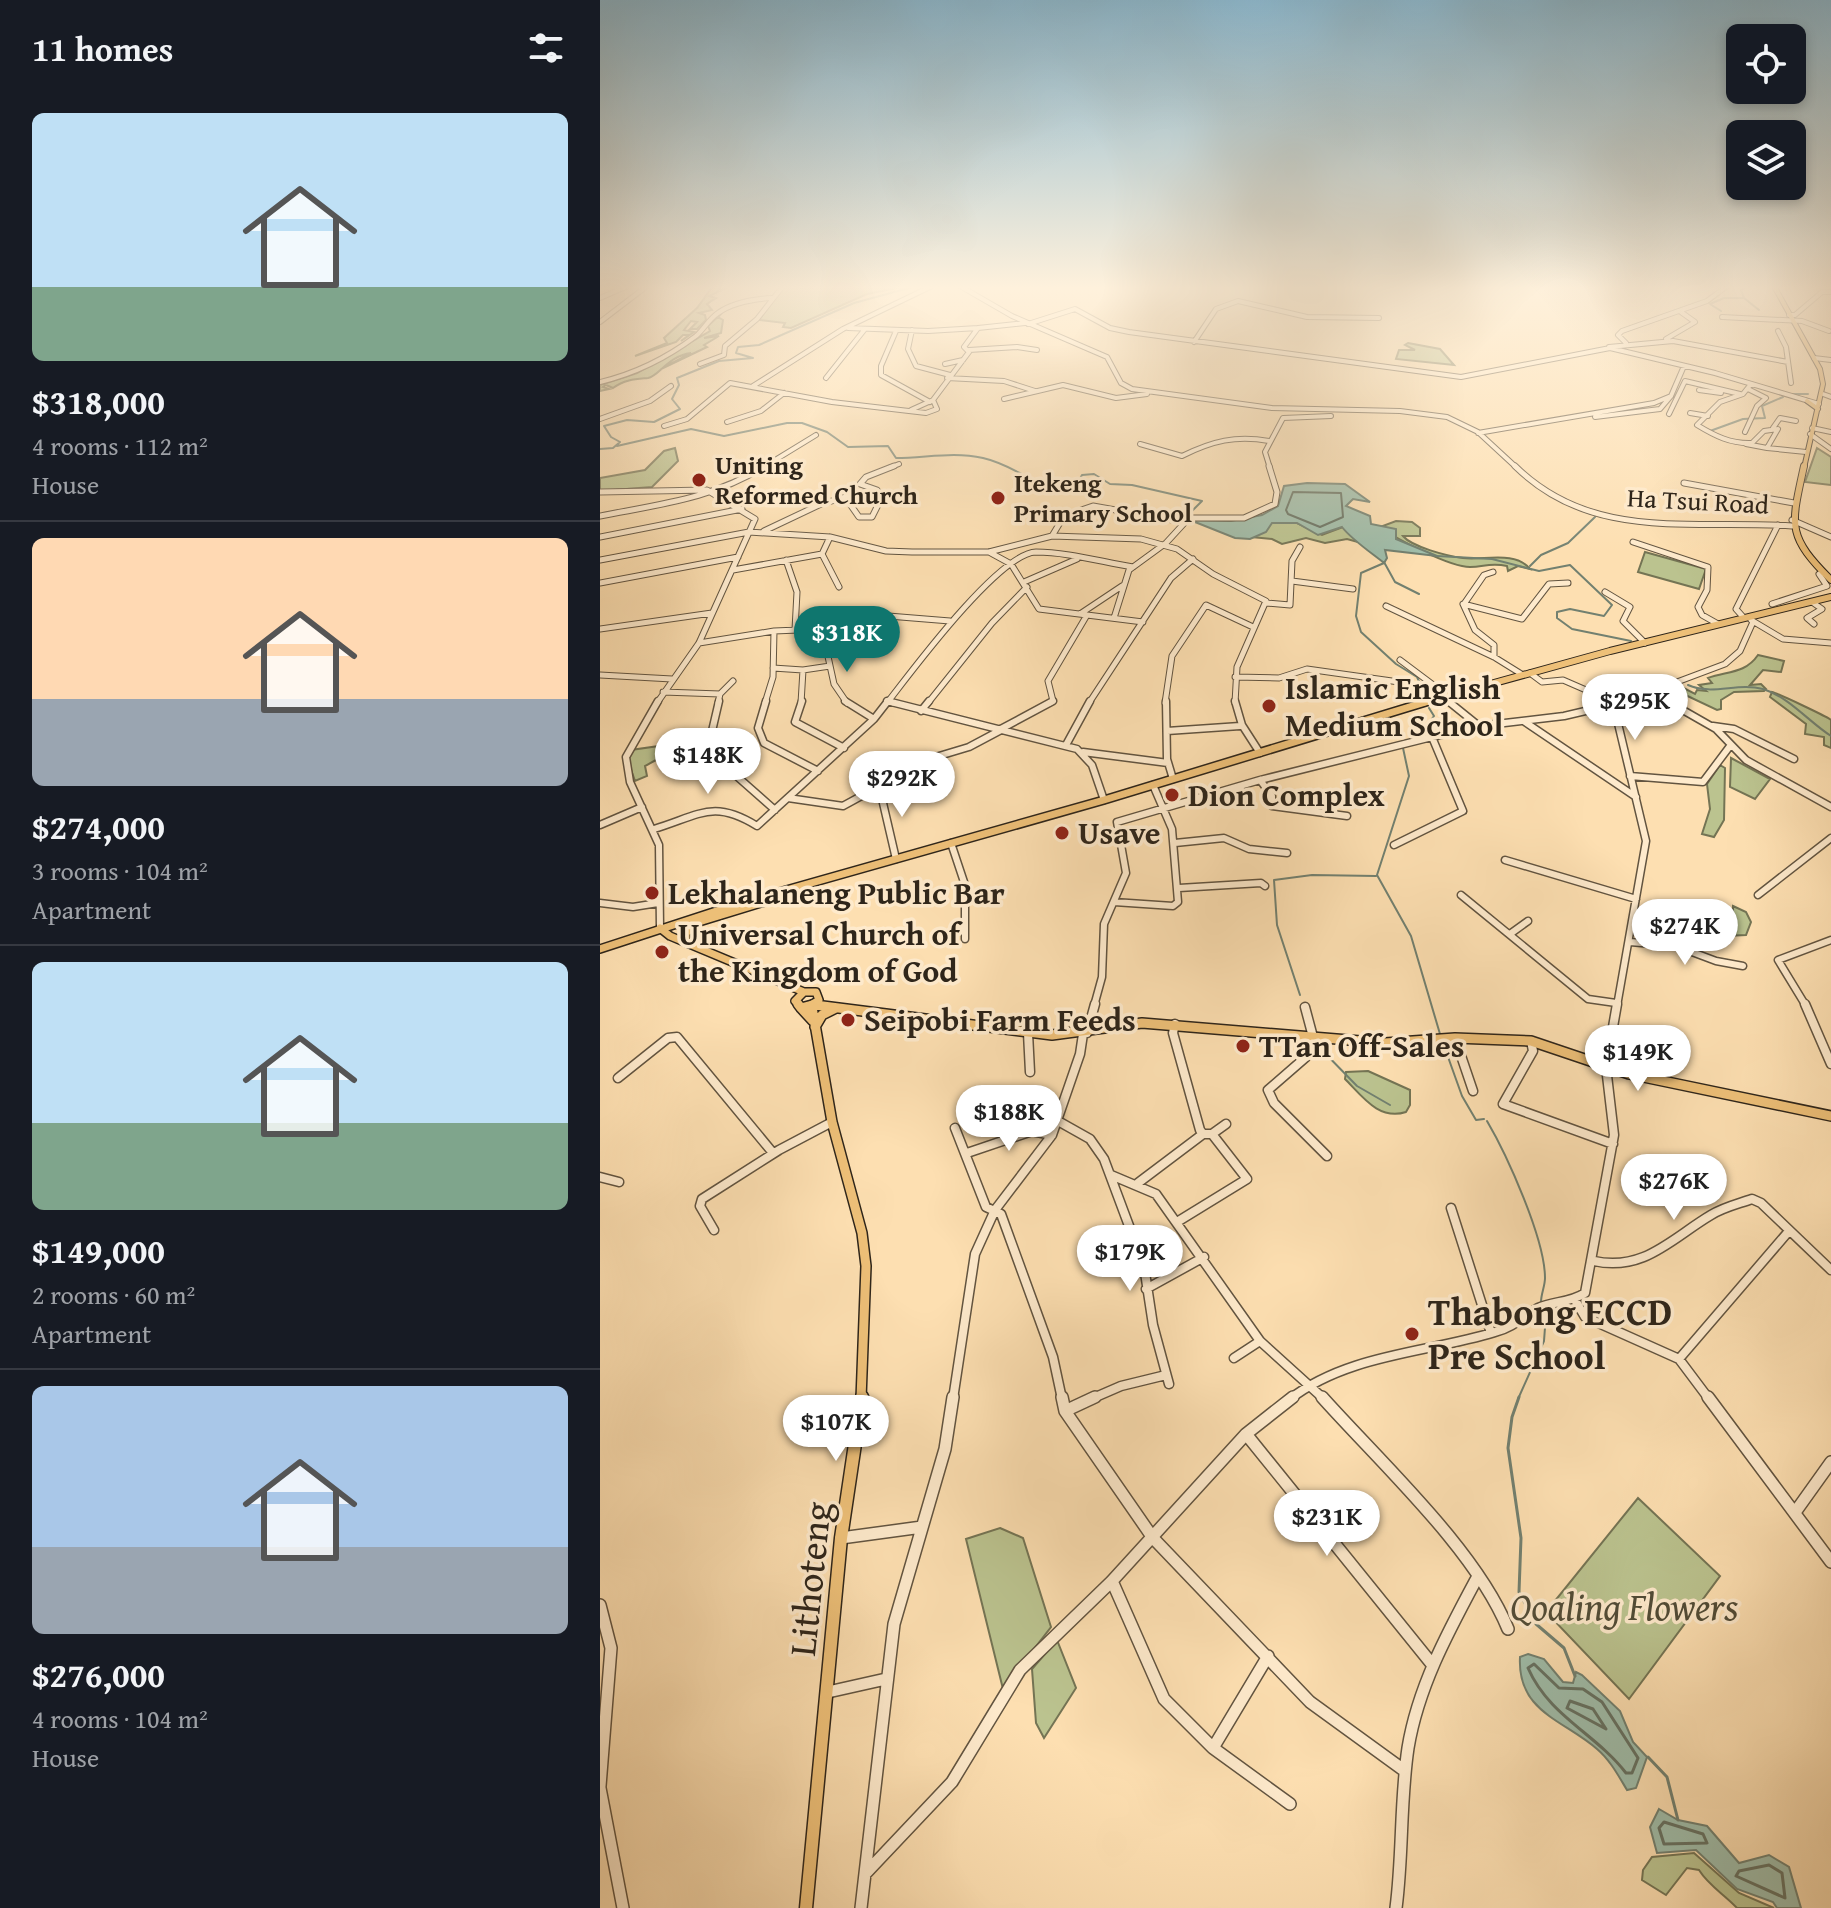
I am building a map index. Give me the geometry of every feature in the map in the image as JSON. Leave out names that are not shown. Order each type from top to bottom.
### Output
[{"type":"main road","points":[[1817,375],[1821,399],[1794,503],[1793,526],[1803,552],[1831,580]]},
{"type":"main road","points":[[1807,401],[1821,399]]},
{"type":"main road","points":[[600,952],[812,884],[1104,800],[1420,703],[1831,597]]},
{"type":"main road","points":[[662,930],[770,902],[812,884]]},
{"type":"main road","points":[[686,942],[686,933],[699,922]]},
{"type":"main road","points":[[662,930],[784,986],[804,992],[815,1003]]},
{"type":"main road","points":[[784,986],[814,1024],[836,1007]]},
{"type":"main road","points":[[797,1005],[804,992]]},
{"type":"main road","points":[[797,1005],[815,1003],[1028,1033],[1085,1034],[1122,1025],[1175,1024],[1385,1043],[1452,1038],[1531,1041],[1606,1067],[1831,1116]]},
{"type":"main road","name":"Lithoteng","points":[[806,1908],[841,1538],[861,1413],[866,1266],[862,1233],[832,1122],[814,1024],[815,1003]]},
{"type":"street","points":[[600,382],[626,375]]},
{"type":"street","points":[[753,386],[771,375]]},
{"type":"street","points":[[664,426],[678,424],[697,413],[727,383],[909,411],[935,411],[932,401],[881,375]]},
{"type":"street","points":[[942,375],[1004,381],[1036,392]]},
{"type":"street","name":"Ha Tsui Road","points":[[1117,375],[1122,385],[1153,392],[1290,408],[1443,416],[1478,433],[1548,494],[1587,511],[1666,523],[1793,526],[1831,537]]},
{"type":"street","points":[[1447,375],[1471,375]]},
{"type":"street","points":[[1589,418],[1660,409],[1671,396],[1680,375]]},
{"type":"street","points":[[1712,375],[1807,401]]},
{"type":"street","points":[[1790,375],[1791,383]]},
{"type":"street","points":[[909,411],[932,401],[948,377]]},
{"type":"street","points":[[1669,414],[1685,381],[1740,394]]},
{"type":"street","points":[[1004,399],[1063,385],[1116,398],[1153,392]]},
{"type":"street","points":[[600,419],[650,401],[671,386]]},
{"type":"street","points":[[1750,387],[1719,403],[1697,425],[1720,439],[1806,452]]},
{"type":"street","points":[[1745,432],[1757,406],[1766,398],[1750,387]]},
{"type":"street","points":[[1699,390],[1740,394]]},
{"type":"street","points":[[1821,399],[1831,390]]},
{"type":"street","points":[[727,422],[761,411],[786,392]]},
{"type":"street","points":[[1478,433],[1654,403],[1671,396]]},
{"type":"street","points":[[1821,399],[1831,397]]},
{"type":"street","points":[[1290,408],[1296,412],[1294,417]]},
{"type":"street","points":[[1690,413],[1708,416]]},
{"type":"street","points":[[1114,618],[1122,586],[1133,567],[1166,543],[1184,522],[1192,517],[1219,520],[1247,517],[1272,507],[1277,492],[1265,459],[1269,441],[1283,418],[1351,414]]},
{"type":"street","points":[[1746,444],[1773,428],[1780,418],[1796,421]]},
{"type":"street","points":[[1767,448],[1778,429],[1773,428]]},
{"type":"street","points":[[1811,431],[1831,432]]},
{"type":"street","points":[[1811,431],[1831,449]]},
{"type":"street","points":[[600,516],[714,494],[744,481],[816,435]]},
{"type":"street","points":[[1140,444],[1182,456],[1208,443],[1243,436],[1269,441]]},
{"type":"street","points":[[845,497],[859,517],[869,518],[878,511],[883,500],[880,492],[860,484],[864,478],[899,464]]},
{"type":"street","points":[[1684,483],[1794,503]]},
{"type":"street","points":[[600,492],[694,488],[714,494],[755,519],[699,643],[663,692],[626,757],[630,782],[654,829],[662,864],[658,903],[662,930]]},
{"type":"street","points":[[762,532],[802,512],[871,490]]},
{"type":"street","points":[[1052,536],[1064,516],[1093,506],[1184,522]]},
{"type":"street","points":[[600,537],[742,509]]},
{"type":"street","points":[[1780,525],[1736,609],[1783,639],[1831,643]]},
{"type":"street","points":[[600,560],[749,532],[830,537],[896,552],[989,552],[1052,536],[1166,543],[1213,574],[1260,596],[1266,603],[1290,605],[1292,561],[1300,547]]},
{"type":"street","points":[[822,554],[830,537]]},
{"type":"street","points":[[1633,542],[1683,555],[1708,567],[1707,590],[1698,607],[1702,615],[1718,624]]},
{"type":"street","points":[[989,552],[1011,564],[1039,609],[1143,622]]},
{"type":"street","points":[[654,829],[720,809],[732,811],[757,826],[874,719],[950,621],[1011,564],[1033,552],[1133,567]]},
{"type":"street","points":[[733,570],[822,554]]},
{"type":"street","points":[[822,554],[839,587]]},
{"type":"street","points":[[600,583],[738,557]]},
{"type":"street","points":[[921,711],[1026,584],[1078,559]]},
{"type":"street","points":[[1066,745],[1105,674],[1171,578],[1193,559]]},
{"type":"street","points":[[786,560],[797,592],[795,630]]},
{"type":"street","points":[[1464,604],[1484,575],[1493,572]]},
{"type":"street","points":[[1772,604],[1827,586],[1819,574],[1823,573]]},
{"type":"street","points":[[1292,581],[1353,589]]},
{"type":"street","points":[[1464,604],[1522,619],[1549,584],[1568,583]]},
{"type":"street","points":[[788,798],[843,806],[892,782],[929,759],[969,747],[1053,701],[1048,681],[1084,615],[1122,586]]},
{"type":"street","points":[[1605,592],[1630,607],[1623,621],[1645,643]]},
{"type":"street","points":[[1791,599],[1799,605]]},
{"type":"street","points":[[1812,602],[1831,613]]},
{"type":"street","points":[[1260,753],[1240,726],[1234,707],[1235,677],[1253,627],[1266,603]]},
{"type":"street","points":[[1464,604],[1475,630],[1494,645],[1494,657]]},
{"type":"street","points":[[1173,779],[1168,763],[1169,663],[1206,605],[1253,627]]},
{"type":"street","points":[[1386,606],[1542,682],[1563,680],[1586,690]]},
{"type":"street","points":[[1814,624],[1807,618],[1822,609]]},
{"type":"street","points":[[600,629],[712,613]]},
{"type":"street","points":[[699,643],[774,631],[855,626],[876,615],[950,621]]},
{"type":"street","points":[[861,1908],[894,1624],[945,1449],[971,1272],[995,1210],[1052,1135],[1058,1121],[1102,977],[1104,924],[1126,873],[1117,822],[1260,780],[1432,737],[1479,726],[1607,707],[1654,693],[1733,660],[1746,641],[1748,619]]},
{"type":"street","points":[[822,629],[837,696],[848,707],[874,719]]},
{"type":"street","points":[[774,631],[772,684],[758,718],[760,737],[764,743],[818,771]]},
{"type":"street","points":[[1400,660],[1479,726]]},
{"type":"street","points":[[773,668],[803,670],[830,666]]},
{"type":"street","points":[[1235,677],[1279,678],[1307,669],[1406,683],[1420,703]]},
{"type":"street","points":[[803,670],[802,699],[795,722],[844,748]]},
{"type":"street","points":[[600,675],[672,679]]},
{"type":"street","points":[[733,681],[720,694],[710,730],[712,752],[759,792],[763,803],[775,810]]},
{"type":"street","points":[[663,692],[720,694]]},
{"type":"street","points":[[1654,693],[1711,726],[1746,760],[1831,807]]},
{"type":"street","points":[[887,701],[1066,745],[1083,752],[1168,763]]},
{"type":"street","points":[[865,1874],[952,1782],[1020,1670],[1112,1581],[1246,1434],[1310,1384],[1340,1370],[1514,1326],[1539,1308],[1575,1300],[1585,1293],[1594,1261],[1595,1229],[1613,1144],[1614,1117],[1606,1067],[1646,841],[1642,806],[1630,776],[1616,715],[1607,707]]},
{"type":"street","points":[[1525,721],[1636,797]]},
{"type":"street","points":[[1167,731],[1240,726]]},
{"type":"street","points":[[1711,726],[1734,729],[1794,759]]},
{"type":"street","points":[[1394,845],[1463,811],[1432,737]]},
{"type":"street","points":[[1630,776],[1703,782],[1730,746]]},
{"type":"street","points":[[1083,752],[1094,769],[1104,800]]},
{"type":"street","points":[[1260,780],[1272,796],[1272,806],[1347,816]]},
{"type":"street","points":[[892,782],[883,803],[896,859]]},
{"type":"street","points":[[1114,902],[1173,906],[1178,902],[1175,843],[1165,808],[1153,785]]},
{"type":"street","points":[[600,825],[642,807]]},
{"type":"street","points":[[1175,843],[1224,838],[1249,849],[1287,853]]},
{"type":"street","points":[[1758,895],[1831,838]]},
{"type":"street","points":[[951,843],[965,885],[965,939]]},
{"type":"street","points":[[1505,860],[1636,899]]},
{"type":"street","points":[[1179,888],[1261,883],[1265,886]]},
{"type":"street","points":[[1461,895],[1510,934],[1541,964],[1588,999],[1616,1003]]},
{"type":"street","points":[[600,903],[633,907],[658,903]]},
{"type":"street","points":[[1510,934],[1528,921]]},
{"type":"street","points":[[1831,940],[1778,960],[1798,989],[1831,1064]]},
{"type":"street","points":[[1630,942],[1676,946],[1716,961],[1743,966]]},
{"type":"street","points":[[1305,1007],[1311,1037],[1306,1057],[1268,1090],[1274,1103],[1327,1156]]},
{"type":"street","points":[[1175,1024],[1173,1033],[1208,1134],[1247,1179],[1177,1222]]},
{"type":"street","points":[[1028,1033],[1030,1072]]},
{"type":"street","points":[[618,1078],[668,1038],[677,1037],[773,1153]]},
{"type":"street","points":[[1452,1038],[1473,1091]]},
{"type":"street","points":[[1531,1041],[1533,1051],[1503,1104],[1613,1144]]},
{"type":"street","points":[[1058,1121],[1090,1139],[1111,1175],[1115,1193],[1135,1236],[1167,1380],[1121,1386],[1065,1411]]},
{"type":"street","points":[[714,1230],[700,1206],[702,1199],[773,1153],[832,1122]]},
{"type":"street","points":[[1138,1183],[1226,1124]]},
{"type":"street","points":[[955,1128],[986,1207],[1001,1214],[1048,1342],[1065,1411],[1153,1538],[1310,1702],[1405,1771]]},
{"type":"street","points":[[967,1153],[1032,1131],[1052,1135]]},
{"type":"street","points":[[1111,1175],[1117,1180],[1138,1183],[1156,1194],[1204,1257],[1260,1341],[1310,1384],[1454,1544],[1477,1578],[1495,1597],[1508,1629]]},
{"type":"street","points":[[600,1177],[619,1182]]},
{"type":"street","points":[[1594,1261],[1622,1263],[1654,1257],[1713,1213],[1752,1199],[1761,1203],[1831,1270]]},
{"type":"street","points":[[1451,1208],[1491,1333]]},
{"type":"street","points":[[1679,1359],[1789,1231]]},
{"type":"street","points":[[1146,1289],[1204,1257]]},
{"type":"street","points":[[1575,1300],[1585,1317],[1679,1359],[1796,1511],[1831,1562]]},
{"type":"street","points":[[1234,1358],[1260,1341]]},
{"type":"street","points":[[1246,1434],[1431,1663]]},
{"type":"street","points":[[1796,1511],[1831,1462]]},
{"type":"street","points":[[841,1538],[922,1527]]},
{"type":"street","points":[[1396,1908],[1401,1876],[1405,1771],[1414,1716],[1431,1663],[1477,1578]]},
{"type":"street","points":[[1112,1581],[1164,1699],[1213,1748],[1290,1804]]},
{"type":"street","points":[[600,1605],[612,1648],[601,1734],[600,1787],[623,1908]]},
{"type":"street","points":[[1213,1748],[1268,1656]]},
{"type":"street","points":[[828,1692],[886,1679]]},
{"type":"green space","points":[[631,375],[653,375],[626,381],[613,388],[606,385],[603,387],[609,389],[600,391],[600,385]]},
{"type":"green space","points":[[675,448],[678,461],[652,487],[600,491],[600,478],[645,470],[664,451]]},
{"type":"green space","points":[[1817,448],[1831,457],[1831,485],[1805,482]]},
{"type":"green space","points":[[1396,521],[1412,522],[1420,528],[1420,536],[1403,536],[1430,550],[1463,558],[1507,558],[1524,563],[1530,569],[1518,566],[1508,571],[1507,566],[1501,565],[1470,567],[1450,563],[1380,527]]},
{"type":"green space","points":[[1271,523],[1297,523],[1322,535],[1343,527],[1358,542],[1347,539],[1325,543],[1306,538],[1282,544],[1272,539],[1251,537]]},
{"type":"green space","points":[[1645,552],[1706,569],[1699,589],[1638,572]]},
{"type":"green space","points":[[1758,655],[1784,661],[1781,672],[1763,670],[1750,685],[1761,684],[1766,689],[1764,691],[1734,692],[1721,700],[1721,709],[1717,710],[1679,692],[1682,687],[1695,694],[1697,690],[1706,691],[1699,685],[1712,683],[1708,678],[1741,669]]},
{"type":"green space","points":[[1772,692],[1831,720],[1831,748],[1824,745],[1824,737],[1805,734],[1806,724],[1770,697]]},
{"type":"green space","points":[[659,746],[656,760],[645,766],[647,776],[635,781],[628,761],[631,750]]},
{"type":"green space","points":[[1731,758],[1770,779],[1755,799],[1730,787]]},
{"type":"green space","points":[[1720,765],[1725,768],[1724,820],[1714,837],[1702,834],[1710,809],[1707,784]]},
{"type":"green space","points":[[1733,906],[1746,912],[1751,922],[1746,935],[1725,936],[1725,942],[1719,945],[1705,939],[1706,931],[1718,924],[1732,927],[1727,913],[1733,911]]},
{"type":"green space","points":[[1368,1071],[1410,1090],[1410,1105],[1406,1112],[1396,1114],[1379,1110],[1345,1079],[1346,1072]]},
{"type":"green space","name":"Qoaling Flowers","points":[[1638,1498],[1720,1576],[1629,1699],[1546,1612]]},
{"type":"green space","points":[[1000,1528],[1023,1538],[1051,1627],[1003,1689],[966,1539]]},
{"type":"green space","points":[[1057,1640],[1076,1688],[1044,1738],[1036,1723],[1032,1669]]},
{"type":"green space","points":[[1694,1853],[1739,1893],[1774,1908],[1737,1908],[1699,1870],[1687,1868],[1666,1895],[1642,1880],[1643,1870],[1652,1857]]},
{"type":"water","points":[[1345,484],[1370,502],[1353,499],[1346,506],[1370,516],[1371,524],[1396,529],[1396,539],[1437,556],[1385,550],[1387,558],[1384,563],[1342,527],[1318,535],[1297,523],[1272,523],[1266,532],[1250,539],[1235,538],[1190,520],[1231,521],[1262,515],[1278,506],[1284,486]]},
{"type":"water","points":[[1528,1654],[1544,1659],[1563,1682],[1573,1683],[1576,1672],[1582,1675],[1620,1711],[1633,1742],[1647,1757],[1636,1788],[1627,1790],[1602,1753],[1534,1703],[1521,1676],[1520,1657]]},
{"type":"water","points":[[1659,1809],[1678,1820],[1707,1826],[1739,1863],[1769,1855],[1789,1867],[1801,1908],[1777,1908],[1773,1902],[1737,1889],[1696,1850],[1657,1853],[1650,1827]]},
{"type":"waterway","points":[[600,449],[613,448],[620,442],[611,437],[604,426],[627,420],[654,422],[680,409],[672,399],[679,385],[677,378],[684,375]]},
{"type":"waterway","points":[[1791,394],[1808,394]]},
{"type":"waterway","points":[[1710,431],[1743,419],[1765,418],[1762,406],[1783,397]]},
{"type":"waterway","points":[[617,446],[691,429],[724,436],[787,423],[802,423],[827,432],[848,447],[888,446],[896,458],[972,456],[996,462],[1049,485],[1076,487],[1082,475],[1094,474],[1110,484],[1132,485],[1202,501],[1187,516]]},
{"type":"waterway","points":[[1530,566],[1541,555],[1568,543],[1595,517]]},
{"type":"waterway","points":[[1437,556],[1492,559],[1539,571],[1570,565],[1612,605],[1604,616],[1570,609],[1557,612],[1557,618],[1572,629],[1631,641]]},
{"type":"waterway","points":[[1384,562],[1395,582],[1419,594]]},
{"type":"waterway","points":[[1384,563],[1361,573],[1356,616],[1361,632],[1396,664],[1417,677],[1426,696]]},
{"type":"waterway","points":[[1688,685],[1707,689],[1763,689],[1790,704],[1831,736]]},
{"type":"waterway","points":[[1419,737],[1434,716],[1429,708]]},
{"type":"waterway","points":[[1403,748],[1409,776],[1377,875],[1411,936],[1440,1034]]},
{"type":"waterway","points":[[1300,995],[1277,925],[1274,880],[1312,875],[1376,876]]},
{"type":"waterway","points":[[1443,1043],[1462,1096],[1476,1120],[1484,1119]]},
{"type":"waterway","points":[[1316,1044],[1357,1086],[1390,1105]]},
{"type":"waterway","points":[[1487,1121],[1514,1175],[1539,1242],[1545,1278],[1541,1302]]},
{"type":"waterway","points":[[1518,1399],[1544,1341],[1546,1314]]},
{"type":"waterway","points":[[1519,1397],[1512,1417],[1508,1448],[1521,1538],[1519,1592],[1536,1624],[1564,1648],[1575,1676]]},
{"type":"waterway","points":[[1648,1757],[1667,1777],[1678,1820]]},
{"type":"place","name":"Uniting Reformed Church","points":[[699,480]]},
{"type":"place","name":"Itekeng Primary School","points":[[998,498]]},
{"type":"place","name":"Islamic English Medium School","points":[[1269,706]]},
{"type":"place","name":"Dion Complex","points":[[1172,795]]},
{"type":"place","name":"Usave","points":[[1062,833]]},
{"type":"place","name":"Lekhalaneng Public Bar","points":[[652,893]]},
{"type":"place","name":"Universal Church of the Kingdom of God","points":[[662,952]]},
{"type":"place","name":"Seipobi Farm Feeds","points":[[848,1020]]},
{"type":"place","name":"TTan Off-Sales","points":[[1243,1046]]},
{"type":"place","name":"Thabong ECCD Pre School","points":[[1412,1334]]}]
